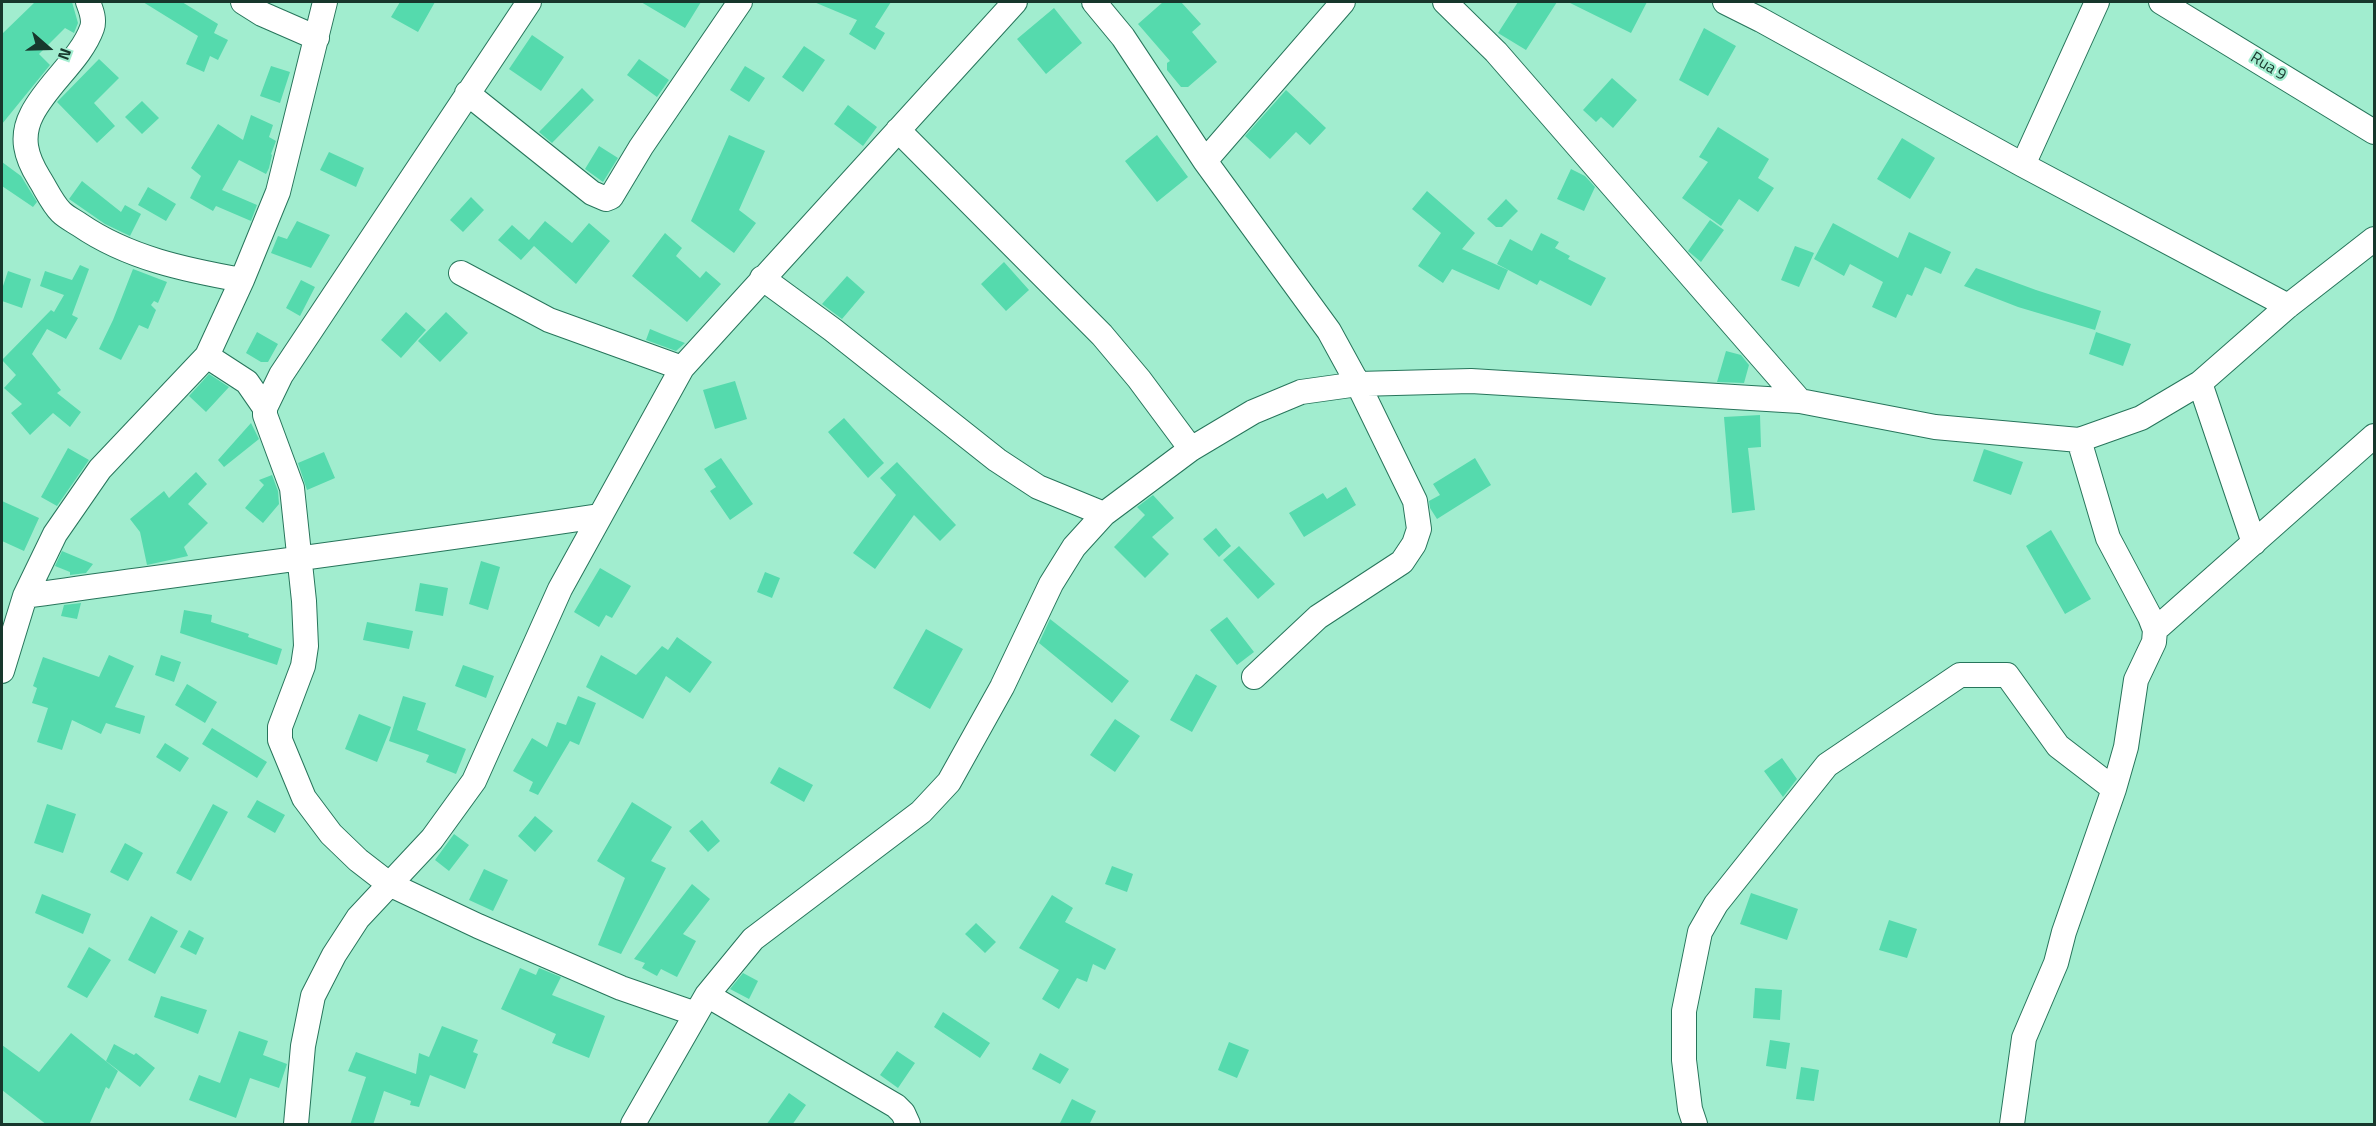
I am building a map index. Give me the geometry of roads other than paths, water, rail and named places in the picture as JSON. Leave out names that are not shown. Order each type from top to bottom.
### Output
[{"type":"street","points":[[88,2],[93,18],[92,27],[82,46],[31,114],[25,144],[28,160],[62,213],[95,235],[143,257],[177,268],[242,280]]},
{"type":"street","points":[[243,2],[262,14],[317,38]]},
{"type":"street","points":[[2,671],[25,596],[55,534],[100,469],[207,356],[242,280],[278,192],[325,2]]},
{"type":"street","points":[[266,408],[281,375],[529,2]]},
{"type":"street","points":[[467,93],[592,193],[606,199],[611,196],[641,147],[740,2]]},
{"type":"street","points":[[296,1125],[303,1046],[313,996],[358,918],[432,839],[474,781],[560,589],[682,368],[1015,2]]},
{"type":"street","points":[[1094,2],[1123,38],[1205,161],[1329,331],[1358,384],[1415,501],[1419,529],[1414,544],[1402,562],[1318,617],[1254,677]]},
{"type":"street","points":[[1205,161],[1343,2]]},
{"type":"street","points":[[1445,2],[1497,52],[1800,401]]},
{"type":"street","points":[[1725,2],[1765,11],[2023,165],[2288,306]]},
{"type":"street","points":[[2023,165],[2097,2]]},
{"type":"street","name":"Rua 9","points":[[2162,2],[2374,132]]},
{"type":"street","points":[[898,130],[1102,335],[1139,379],[1191,449]]},
{"type":"street","points":[[633,1125],[702,1005],[753,939],[921,812],[949,782],[1002,687],[1051,584],[1074,547],[1104,514],[1191,449],[1253,412],[1301,392],[1358,384],[1471,381],[1701,397],[1800,401],[1935,427],[2079,440],[2141,418],[2200,383],[2288,306],[2374,239]]},
{"type":"street","points":[[461,273],[549,320],[682,368]]},
{"type":"street","points":[[762,278],[833,330],[997,460],[1038,487],[1104,514]]},
{"type":"street","points":[[207,356],[247,382],[266,408],[268,427],[285,463],[292,488],[304,601],[306,646],[303,666],[280,728],[280,740],[304,798],[331,834],[358,860],[389,884],[478,926],[603,980],[702,1005],[896,1106],[903,1113],[908,1125]]},
{"type":"street","points":[[247,382],[281,375]]},
{"type":"street","points":[[2200,383],[2254,543]]},
{"type":"street","points":[[2155,630],[2374,436]]},
{"type":"street","points":[[2012,1125],[2024,1038],[2056,963],[2064,932],[2114,789],[2126,747],[2136,680],[2154,642],[2155,630],[2108,538],[2079,440]]},
{"type":"street","points":[[25,596],[599,516]]},
{"type":"street","points":[[1695,1125],[1690,1109],[1684,1060],[1684,1011],[1700,932],[1716,904],[1827,765],[1960,675],[2007,675],[2058,746],[2114,789]]}]
